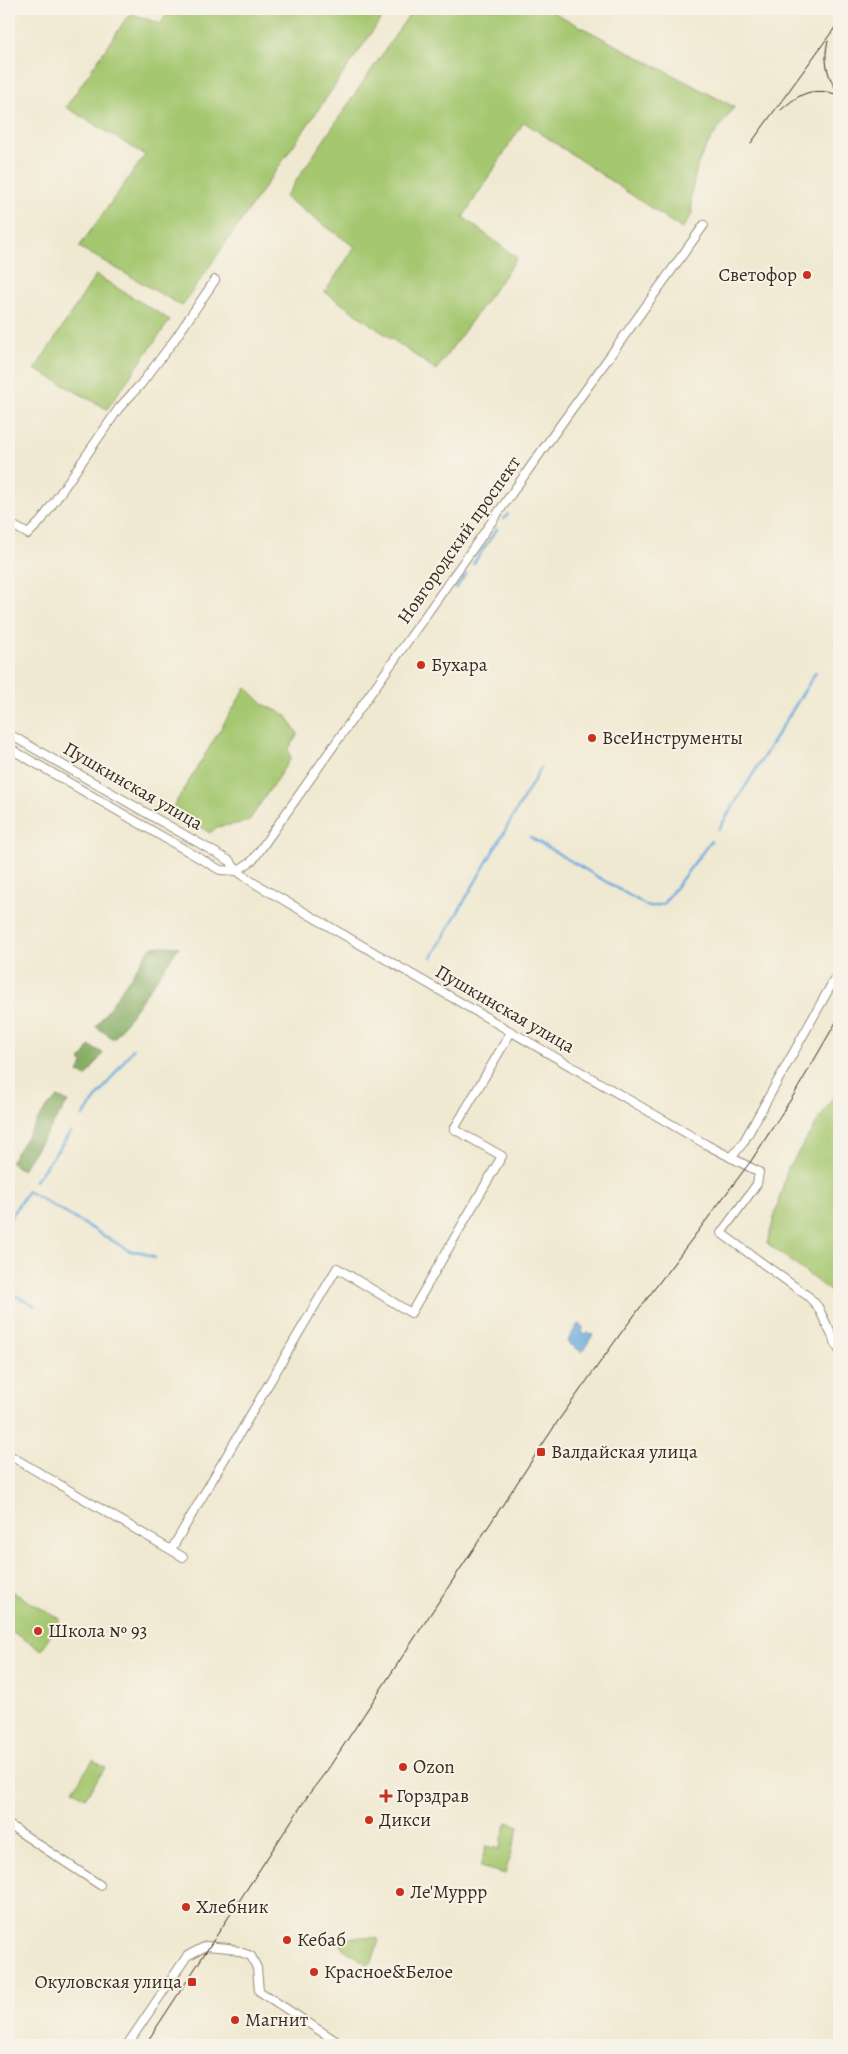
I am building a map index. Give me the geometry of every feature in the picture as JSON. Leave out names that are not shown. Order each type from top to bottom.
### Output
[{"type":"street","name":"Новгородский проспект","points":[[237,871],[253,860],[704,225]]},
{"type":"street","points":[[9,523],[28,534],[41,521],[119,408],[141,384],[173,342],[215,280]]},
{"type":"street","name":"Пушкинская улица","points":[[9,734],[230,861],[237,871],[254,883],[731,1158],[759,1172],[757,1184],[721,1233],[809,1297],[818,1307],[839,1350]]},
{"type":"street","name":"Пушкинская улица","points":[[9,748],[220,870],[237,871]]},
{"type":"street","points":[[731,1158],[743,1143],[839,971]]},
{"type":"street","points":[[171,1550],[337,1268],[411,1313],[502,1156],[454,1130],[512,1032]]},
{"type":"street","points":[[9,1455],[183,1557]]},
{"type":"street","points":[[9,1825],[100,1885]]},
{"type":"street","points":[[128,2045],[148,2012],[187,1956],[206,1946],[229,1948],[248,1954],[254,1960],[259,1992],[342,2045]]},
{"type":"green space","points":[[169,9],[388,9],[182,306],[79,247],[145,155],[66,107],[130,13],[161,24]]},
{"type":"green space","points":[[413,9],[547,9],[734,107],[709,142],[698,163],[691,194],[692,214],[682,229],[524,122],[463,217],[517,258],[436,370],[325,292],[355,247],[285,197]]},
{"type":"green space","points":[[96,275],[170,320],[107,409],[35,369]]},
{"type":"green space","points":[[246,687],[263,704],[286,715],[298,734],[288,750],[291,758],[248,822],[217,827],[210,833],[172,809]]},
{"type":"green space","points":[[151,947],[179,947],[114,1039],[96,1027]]},
{"type":"green space","points":[[90,1046],[103,1053],[86,1077],[78,1072],[83,1064],[80,1061]]},
{"type":"green space","points":[[839,1088],[839,1298],[767,1243],[788,1168]]},
{"type":"green space","points":[[58,1097],[68,1102],[22,1170],[10,1162],[46,1108]]},
{"type":"green space","points":[[9,1590],[60,1619],[42,1650],[9,1630]]},
{"type":"green space","points":[[93,1760],[105,1768],[85,1798],[73,1790]]},
{"type":"green space","points":[[507,1822],[519,1826],[505,1874],[480,1867],[486,1846],[499,1849]]},
{"type":"green space","points":[[353,1937],[377,1938],[379,1940],[372,1962],[367,1964],[342,1948],[341,1943]]},
{"type":"water","points":[[578,1324],[583,1327],[582,1332],[585,1334],[588,1332],[593,1335],[582,1352],[567,1342]]},
{"type":"waterway","points":[[504,519],[508,514]]},
{"type":"waterway","points":[[473,564],[497,529]]},
{"type":"waterway","points":[[456,588],[466,574]]},
{"type":"waterway","points":[[719,829],[816,672]]},
{"type":"waterway","points":[[432,957],[541,768]]},
{"type":"waterway","points":[[530,837],[649,907],[663,904],[711,841]]},
{"type":"waterway","points":[[83,1116],[133,1049]]},
{"type":"waterway","points":[[35,1181],[71,1132]]},
{"type":"waterway","points":[[9,1219],[28,1191],[130,1251],[142,1252],[155,1258]]},
{"type":"waterway","points":[[9,1292],[35,1306]]},
{"type":"tram line","points":[[751,143],[839,22]]},
{"type":"tram line","points":[[828,41],[827,68],[839,93]]},
{"type":"tram line","points":[[781,110],[801,95],[814,91],[839,95]]},
{"type":"tram line","points":[[145,2045],[309,1794],[328,1769],[558,1421],[621,1333],[751,1161],[795,1093],[839,1017]]},
{"type":"place","name":"Светофор","points":[[807,275]]},
{"type":"place","name":"Бухара","points":[[421,665]]},
{"type":"place","name":"ВсеИнструменты","points":[[592,738]]},
{"type":"place","name":"Валдайская улица","points":[[541,1452]]},
{"type":"place","name":"Школа № 93","points":[[38,1631]]},
{"type":"place","name":"Ozon","points":[[403,1767]]},
{"type":"place","name":"Горздрав","points":[[386,1796]]},
{"type":"place","name":"Дикси","points":[[369,1820]]},
{"type":"place","name":"Ле'Муррр","points":[[400,1892]]},
{"type":"place","name":"Хлебник","points":[[186,1907]]},
{"type":"place","name":"Кебаб","points":[[287,1940]]},
{"type":"place","name":"Красное&Белое","points":[[314,1972]]},
{"type":"place","name":"Окуловская улица","points":[[192,1982]]},
{"type":"place","name":"Магнит","points":[[235,2020]]}]
